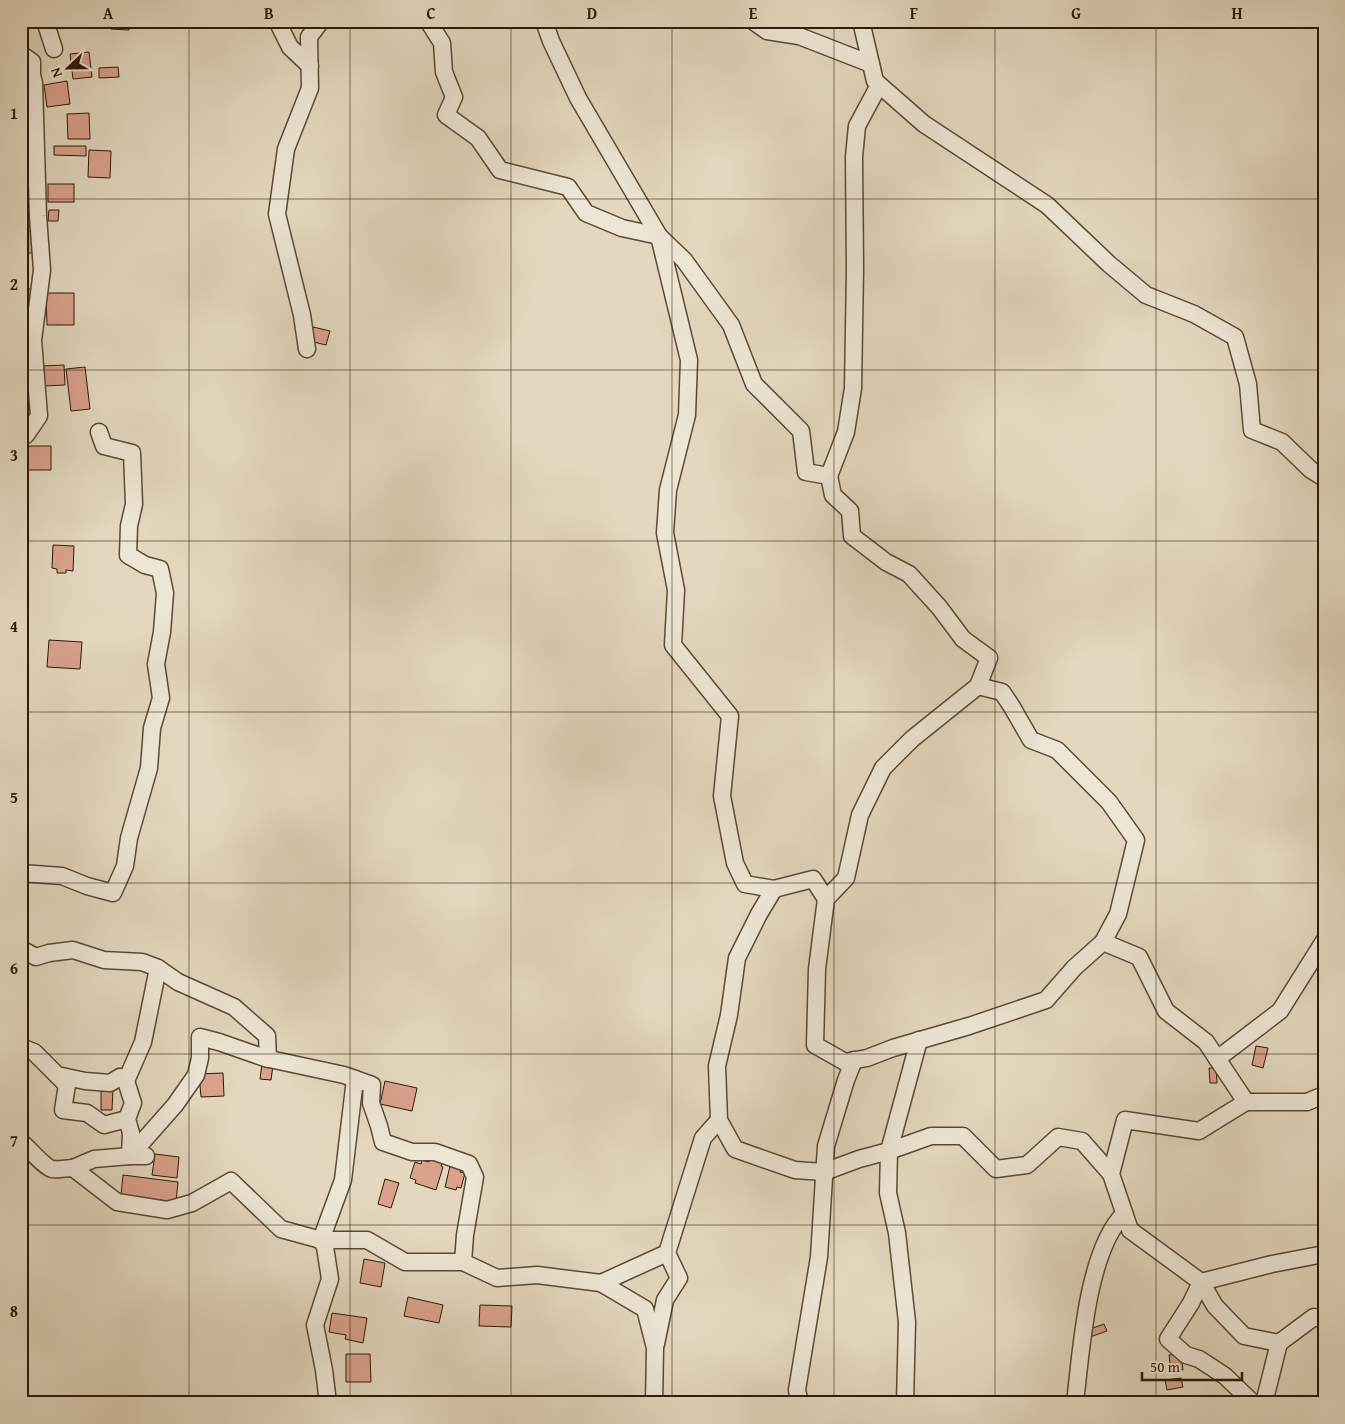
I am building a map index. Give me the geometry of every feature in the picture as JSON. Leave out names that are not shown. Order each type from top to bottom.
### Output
[{"type":"street","points":[[45,21],[54,49]]},
{"type":"street","points":[[277,21],[290,47],[310,66]]},
{"type":"street","points":[[307,349],[302,315],[278,214],[286,149],[310,88],[309,37],[321,21]]},
{"type":"street","points":[[428,21],[442,43],[444,72],[454,98],[446,115],[478,138],[500,170],[568,187],[586,213],[622,228],[659,236]]},
{"type":"street","points":[[544,21],[551,41],[578,98],[659,236],[684,260],[731,326],[754,384],[800,431],[806,472],[829,476]]},
{"type":"street","points":[[753,21],[767,31],[799,36],[871,64]]},
{"type":"street","points":[[861,21],[875,81],[924,124],[1047,205],[1109,264],[1146,295],[1194,314],[1234,338],[1248,384],[1252,430],[1282,442],[1311,470],[1324,478]]},
{"type":"street","points":[[21,54],[32,62],[42,270],[27,337],[39,416],[26,435],[21,436]]},
{"type":"street","points":[[879,85],[857,126],[854,158],[853,388],[846,432],[829,476],[833,496],[850,511],[852,536],[886,562],[909,574],[964,638],[989,658],[978,686],[912,739],[883,768],[860,815],[846,878],[826,899],[817,969],[815,1045],[845,1062],[867,1058],[1046,1000],[1074,968],[1103,942],[1118,914],[1136,840],[1109,802],[1057,750],[1030,740],[1002,692],[978,686]]},
{"type":"street","points":[[659,236],[689,360],[687,415],[668,490],[665,533],[676,590],[673,645],[730,716],[722,796],[734,863],[745,884],[774,889],[812,879],[826,899]]},
{"type":"street","points":[[21,873],[62,876],[86,886],[113,893],[125,866],[129,838],[149,768],[152,728],[160,698],[156,664],[162,632],[165,593],[160,569],[145,565],[128,555],[129,526],[134,504],[132,453],[104,446],[99,432]]},
{"type":"street","points":[[774,889],[758,914],[737,958],[729,1015],[717,1066],[719,1120],[736,1149],[795,1170],[824,1172],[859,1158],[888,1151],[931,1136],[962,1136],[996,1169],[1027,1166],[1058,1138],[1082,1141],[1111,1174],[1130,1230],[1201,1282],[1215,1306],[1244,1336],[1279,1343]]},
{"type":"street","points":[[1217,1059],[1280,1011],[1324,941]]},
{"type":"street","points":[[1103,942],[1140,957],[1166,1011],[1206,1042],[1246,1102]]},
{"type":"street","points":[[21,949],[36,957],[72,950],[104,960],[142,962],[158,968],[178,982],[234,1007],[267,1036],[268,1059]]},
{"type":"street","points":[[126,1081],[143,1042],[158,968]]},
{"type":"street","points":[[138,1156],[147,1135],[175,1105],[196,1075],[200,1058],[200,1037],[268,1059],[344,1075],[372,1085],[371,1103],[383,1142],[412,1152],[435,1152],[469,1164],[475,1177],[465,1234],[463,1262]]},
{"type":"street","points":[[905,1403],[907,1322],[897,1233],[888,1193],[888,1151],[920,1040]]},
{"type":"street","points":[[21,1047],[34,1052],[67,1085],[63,1110],[87,1113],[104,1124],[127,1119]]},
{"type":"street","points":[[800,1403],[797,1390],[819,1258],[826,1146],[854,1060]]},
{"type":"street","points":[[57,1074],[85,1081],[110,1083],[120,1077],[126,1081],[133,1103],[127,1119],[138,1156]]},
{"type":"street","points":[[328,1403],[315,1325],[330,1279],[325,1247],[322,1240],[343,1180],[355,1079]]},
{"type":"street","points":[[1111,1174],[1125,1120],[1199,1131],[1246,1102],[1307,1102],[1324,1096]]},
{"type":"street","points":[[654,1403],[655,1348],[665,1300],[679,1278],[667,1253],[703,1138],[719,1120]]},
{"type":"street","points":[[21,1142],[32,1150],[38,1160],[53,1169],[73,1168],[94,1159],[138,1156]]},
{"type":"street","points":[[73,1168],[118,1202],[167,1210],[192,1203],[231,1181],[281,1229],[322,1240],[367,1240],[405,1262],[463,1262],[497,1278],[537,1275],[601,1283],[645,1309],[655,1348]]},
{"type":"street","points":[[1075,1403],[1087,1302],[1104,1245],[1118,1220],[1124,1214]]},
{"type":"street","points":[[601,1283],[667,1253]]},
{"type":"street","points":[[1253,1403],[1225,1376],[1199,1359],[1186,1355],[1168,1339],[1201,1282],[1272,1264],[1324,1254]]},
{"type":"street","points":[[1264,1403],[1279,1343],[1314,1317],[1324,1320]]},
{"type":"building","points":[[48,21],[74,21],[74,25],[48,23]]},
{"type":"building","points":[[111,21],[129,21],[129,30],[111,29]]},
{"type":"building","points":[[89,52],[92,77],[73,79],[70,54]]},
{"type":"building","points":[[21,60],[22,66],[27,66],[29,107],[21,107]]},
{"type":"building","points":[[118,67],[119,77],[99,78],[99,68]]},
{"type":"building","points":[[67,81],[70,104],[47,107],[44,85]]},
{"type":"building","points":[[89,113],[90,139],[68,139],[67,114]]},
{"type":"building","points":[[21,132],[27,132],[27,142],[21,142]]},
{"type":"building","points":[[54,146],[86,146],[86,156],[54,155]]},
{"type":"building","points":[[89,150],[111,151],[110,178],[88,177]]},
{"type":"building","points":[[21,171],[31,171],[31,190],[21,190]]},
{"type":"building","points":[[48,184],[74,184],[74,202],[48,202]]},
{"type":"building","points":[[21,203],[29,203],[31,227],[21,227]]},
{"type":"building","points":[[49,210],[59,210],[58,221],[48,221]]},
{"type":"building","points":[[21,231],[32,231],[33,253],[24,253],[24,259],[21,259]]},
{"type":"building","points":[[21,289],[34,289],[34,308],[22,308]]},
{"type":"building","points":[[46,293],[74,293],[74,325],[47,325]]},
{"type":"building","points":[[313,327],[330,331],[326,345],[310,341]]},
{"type":"building","points":[[64,365],[65,385],[43,386],[42,366]]},
{"type":"building","points":[[85,367],[90,409],[71,411],[66,369]]},
{"type":"building","points":[[24,446],[51,446],[51,470],[25,470]]},
{"type":"building","points":[[53,545],[74,546],[73,571],[66,570],[66,573],[57,573],[57,569],[52,568]]},
{"type":"building","points":[[49,640],[82,642],[80,669],[47,667]]},
{"type":"building","points":[[1256,1046],[1268,1048],[1263,1068],[1252,1065]]},
{"type":"building","points":[[262,1064],[273,1065],[271,1080],[260,1079]]},
{"type":"building","points":[[1209,1068],[1216,1068],[1217,1083],[1210,1083]]},
{"type":"building","points":[[223,1073],[224,1096],[201,1097],[199,1074]]},
{"type":"building","points":[[385,1081],[417,1088],[412,1111],[380,1104]]},
{"type":"building","points":[[101,1089],[113,1089],[112,1110],[101,1110]]},
{"type":"building","points":[[155,1154],[179,1157],[177,1178],[152,1175]]},
{"type":"building","points":[[430,1159],[442,1163],[441,1166],[443,1167],[436,1190],[415,1183],[416,1180],[410,1178],[415,1162],[421,1164],[422,1160],[429,1162]]},
{"type":"building","points":[[450,1166],[461,1168],[460,1172],[465,1173],[461,1188],[457,1187],[456,1190],[445,1187]]},
{"type":"building","points":[[123,1175],[178,1182],[176,1202],[121,1195]]},
{"type":"building","points":[[385,1179],[399,1183],[391,1208],[378,1204]]},
{"type":"building","points":[[364,1259],[385,1263],[381,1287],[360,1283]]},
{"type":"building","points":[[408,1297],[443,1305],[439,1323],[404,1316]]},
{"type":"building","points":[[480,1305],[512,1306],[511,1327],[479,1326]]},
{"type":"building","points":[[332,1313],[367,1318],[363,1343],[345,1339],[346,1335],[329,1332]]},
{"type":"building","points":[[1104,1324],[1107,1331],[1090,1337],[1087,1330]]},
{"type":"building","points":[[1181,1353],[1183,1370],[1171,1371],[1169,1355]]},
{"type":"building","points":[[346,1354],[370,1354],[371,1382],[346,1382]]},
{"type":"building","points":[[1181,1378],[1183,1387],[1167,1390],[1165,1380]]}]
